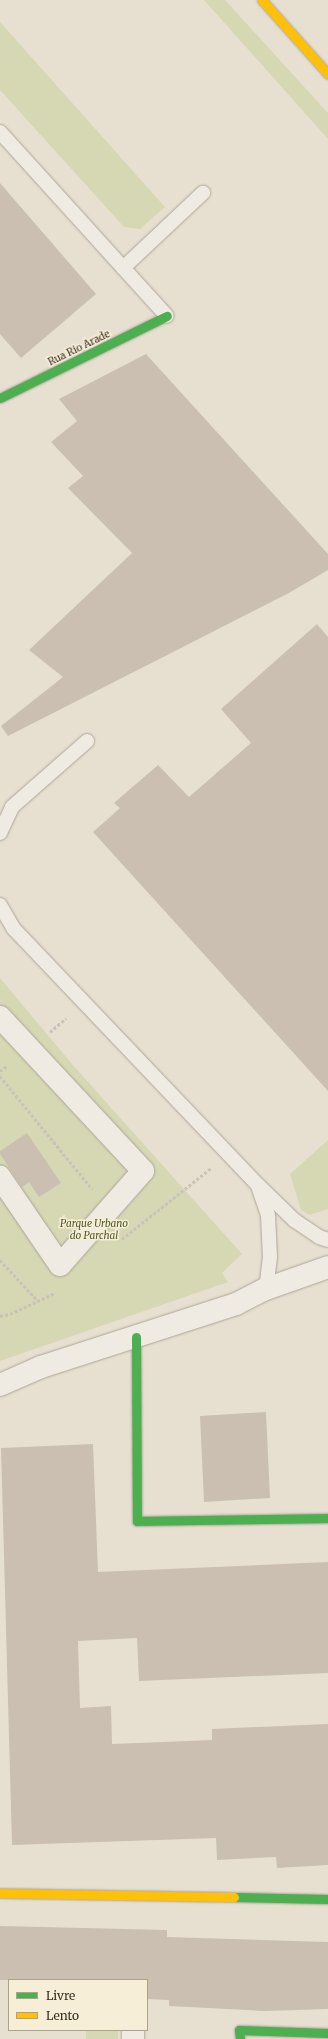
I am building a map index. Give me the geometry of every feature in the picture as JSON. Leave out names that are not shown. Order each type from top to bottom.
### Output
[{"type":"street","points":[[262,0],[328,74]]},
{"type":"street","name":"Rua Rio Arade","points":[[0,398],[167,316]]},
{"type":"street","points":[[0,1017],[143,1171],[60,1265],[0,1177]]},
{"type":"street","points":[[0,1385],[41,1367],[236,1304],[266,1289],[328,1266]]},
{"type":"street","points":[[136,1337],[137,1521],[328,1518]]},
{"type":"street","points":[[0,1892],[328,1899]]},
{"type":"street","points":[[240,2039],[239,2030],[328,2034]]},
{"type":"lane","points":[[0,132],[167,316]]},
{"type":"lane","points":[[123,268],[203,193]]},
{"type":"lane","points":[[0,833],[12,807],[87,741]]},
{"type":"lane","points":[[0,905],[14,928],[257,1184],[294,1220],[319,1237],[328,1240]]},
{"type":"lane","points":[[257,1184],[268,1215],[270,1257],[266,1289]]},
{"type":"path","points":[[0,1076],[128,1234]]},
{"type":"path","points":[[0,1260],[38,1301]]},
{"type":"green space","points":[[204,0],[225,0],[328,113],[328,139]]},
{"type":"green space","points":[[0,22],[165,207],[140,229],[124,227],[0,90]]},
{"type":"green space","name":"Parque Urbano do Parchal","points":[[0,978],[72,1064],[242,1254],[222,1273],[228,1282],[0,1361]]},
{"type":"green space","points":[[328,1140],[328,1209],[310,1215],[301,1210],[290,1174]]},
{"type":"green space","points":[[86,2031],[118,2031],[118,2039],[86,2039]]},
{"type":"building","points":[[0,183],[96,294],[21,358],[0,334]]},
{"type":"building","points":[[146,354],[328,554],[328,570],[289,593],[8,736],[1,726],[63,677],[29,650],[132,553],[68,488],[83,476],[51,442],[77,421],[59,399]]},
{"type":"building","points":[[317,624],[328,637],[328,1091],[93,832],[120,808],[114,803],[158,765],[189,797],[251,743],[221,709]]},
{"type":"building","points":[[27,1133],[61,1183],[39,1197],[29,1182],[22,1187],[0,1154],[0,1151]]},
{"type":"building","points":[[266,1412],[270,1498],[204,1502],[200,1416]]},
{"type":"building","points":[[93,1444],[98,1572],[328,1562],[328,1673],[139,1681],[137,1638],[78,1641],[80,1708],[111,1706],[112,1744],[212,1740],[212,1729],[328,1724],[328,1865],[277,1868],[276,1857],[217,1860],[216,1838],[12,1845],[1,1448]]},
{"type":"building","points":[[0,1926],[167,1930],[167,1937],[328,1942],[328,2009],[265,2011],[169,2006],[169,2000],[148,1999],[148,1979],[0,1980]]},
{"type":"traffic: fast","points":[[0,398],[167,316]]},
{"type":"traffic: fast","points":[[136,1337],[137,1521],[328,1518]]},
{"type":"traffic: fast","points":[[234,1897],[328,1899]]},
{"type":"traffic: fast","points":[[240,2039],[239,2030],[328,2033]]},
{"type":"traffic: slow","points":[[262,0],[328,74]]},
{"type":"traffic: slow","points":[[0,1893],[234,1897]]}]
